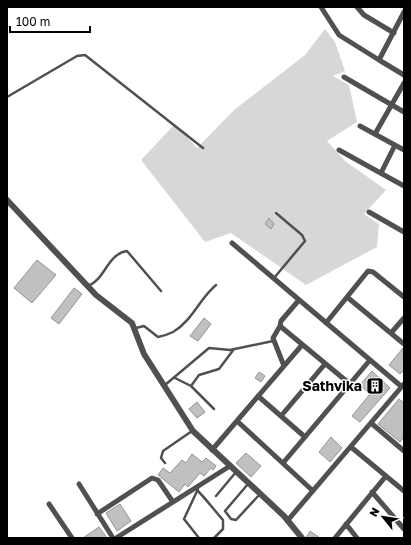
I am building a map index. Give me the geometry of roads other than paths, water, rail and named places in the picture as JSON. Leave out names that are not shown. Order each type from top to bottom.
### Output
[{"type":"street","points":[[321,7],[339,36],[404,75]]},
{"type":"street","points":[[357,7],[364,15],[394,33]]},
{"type":"street","points":[[379,60],[404,12]]},
{"type":"street","points":[[344,78],[404,112]]},
{"type":"street","points":[[375,134],[404,83]]},
{"type":"street","points":[[360,126],[404,150]]},
{"type":"street","points":[[381,173],[395,146]]},
{"type":"street","points":[[339,150],[404,186]]},
{"type":"street","points":[[7,200],[88,286],[104,301],[129,319],[136,328],[144,354],[193,431],[288,520],[302,538]]},
{"type":"street","points":[[369,212],[404,232]]},
{"type":"street","points":[[232,243],[370,360],[403,385],[288,520]]},
{"type":"street","points":[[326,323],[366,273],[371,271],[404,297]]},
{"type":"street","points":[[347,297],[404,344]]},
{"type":"street","points":[[284,366],[273,338],[280,326],[281,321],[299,300]]},
{"type":"street","points":[[391,333],[404,318]]},
{"type":"street","points":[[280,326],[350,384]]},
{"type":"street","points":[[212,450],[302,345]]},
{"type":"street","points":[[283,463],[370,360]]},
{"type":"street","points":[[281,416],[325,364]]},
{"type":"street","points":[[258,396],[305,437]]},
{"type":"street","points":[[237,421],[313,491]]},
{"type":"street","points":[[370,423],[403,447]]},
{"type":"street","points":[[351,447],[404,491]]},
{"type":"street","points":[[116,538],[198,488],[230,466]]},
{"type":"street","points":[[335,538],[386,476]]},
{"type":"street","points":[[97,514],[152,478],[158,480],[173,502]]},
{"type":"street","points":[[78,484],[113,538]]},
{"type":"street","points":[[372,492],[404,529]]},
{"type":"street","points":[[49,504],[72,538]]},
{"type":"street","points":[[346,524],[357,538]]},
{"type":"lane","points":[[7,97],[77,56],[85,55],[203,148]]},
{"type":"lane","points":[[274,278],[305,242],[302,235],[276,213]]},
{"type":"lane","points":[[88,286],[100,279],[105,267],[121,252],[127,251],[161,291]]},
{"type":"lane","points":[[136,328],[144,326],[158,338],[174,332],[192,315],[208,291],[216,285]]},
{"type":"lane","points":[[164,386],[209,348],[235,349],[274,341]]},
{"type":"lane","points":[[191,386],[199,375],[219,369],[235,349]]},
{"type":"lane","points":[[175,378],[191,386],[214,409]]},
{"type":"lane","points":[[165,463],[161,458],[162,451],[193,431]]},
{"type":"lane","points":[[216,496],[236,472]]},
{"type":"lane","points":[[249,484],[225,511],[231,519],[236,520],[260,494]]},
{"type":"lane","points":[[199,538],[184,519],[198,488],[213,505],[214,509],[223,520],[223,529],[214,538]]},
{"type":"place","name":"Sathvika","points":[[375,386]]}]
